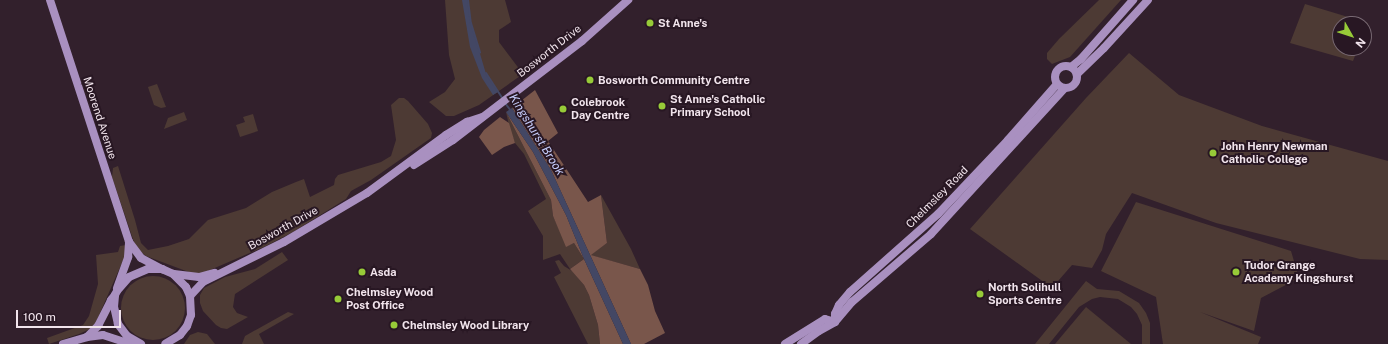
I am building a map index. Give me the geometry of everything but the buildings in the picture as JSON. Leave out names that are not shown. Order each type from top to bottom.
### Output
[{"type":"street","name":"Moorend Avenue","points":[[50,0],[129,242],[141,258],[173,274]]},
{"type":"street","name":"Chelmsley Road","points":[[1133,0],[1081,59],[1071,67],[1062,67],[1056,73],[1055,79],[1060,86],[1071,88],[1075,85],[1078,80],[1077,74],[1104,48],[1148,0]]},
{"type":"street","name":"Bosworth Drive","points":[[190,296],[203,282],[284,242],[442,148],[582,41],[626,1]]},
{"type":"street","points":[[1071,67],[1077,74]]},
{"type":"street","name":"Chelmsley Road","points":[[835,322],[835,314],[839,305],[850,292],[938,214],[1060,86]]},
{"type":"street","name":"Bosworth Drive","points":[[372,190],[455,129],[485,114]]},
{"type":"street","points":[[455,129],[466,130]]},
{"type":"street","name":"Moorend Avenue","points":[[116,293],[120,276],[128,257],[129,242]]},
{"type":"street","points":[[87,336],[98,326],[111,300],[129,277],[141,270],[162,269]]},
{"type":"street","name":"Bosworth Drive","points":[[173,274],[199,276],[224,271]]},
{"type":"street","points":[[165,344],[180,335],[187,326],[191,315],[190,296],[186,287],[173,274]]},
{"type":"street","points":[[116,293],[114,307],[118,324],[127,336],[140,344]]},
{"type":"street","points":[[785,344],[825,319],[835,322]]},
{"type":"street","points":[[801,344],[835,322]]},
{"type":"street","points":[[63,344],[87,336],[103,335],[127,343],[140,344]]},
{"type":"street","points":[[180,335],[180,344]]},
{"type":"shaded area","points":[[445,0],[505,0],[511,22],[499,30],[499,42],[523,74],[479,105],[454,116],[446,116],[429,102],[445,92],[455,79],[449,55]]},
{"type":"shaded area","points":[[1099,0],[1121,0],[1070,57],[1052,64],[1047,59],[1047,53],[1059,39]]},
{"type":"shaded area","points":[[1305,4],[1345,16],[1332,16],[1332,55],[1290,43]]},
{"type":"shaded area","name":"John Henry Newman Catholic College","points":[[1129,53],[1179,95],[1262,126],[1388,161],[1388,260],[1360,259],[1216,223],[1132,193],[1106,234],[1102,250],[1092,268],[1072,265],[1052,288],[970,229],[1086,98]]},
{"type":"shaded area","points":[[1336,56],[1355,56],[1353,61]]},
{"type":"shaded area","points":[[157,84],[166,107],[161,108],[154,105],[148,87]]},
{"type":"shaded area","points":[[535,90],[558,133],[548,141],[588,202],[601,195],[607,243],[591,255],[640,269],[648,285],[655,311],[665,333],[644,344],[631,344],[551,170],[512,108]]},
{"type":"shaded area","points":[[399,98],[404,98],[408,101],[428,124],[432,133],[431,138],[371,180],[351,191],[346,199],[293,232],[266,246],[203,273],[195,274],[146,256],[136,248],[112,177],[113,168],[118,166],[141,243],[148,250],[168,246],[189,239],[208,220],[246,208],[272,192],[296,182],[304,179],[310,197],[334,185],[335,179],[338,175],[381,162],[391,156],[396,140],[391,105]]},
{"type":"shaded area","points":[[184,112],[187,120],[164,129],[168,118]]},
{"type":"shaded area","points":[[506,112],[551,200],[553,216],[567,246],[574,243],[584,259],[570,269],[560,254],[543,260],[543,236],[528,211],[546,199],[524,154],[515,143]]},
{"type":"shaded area","points":[[506,112],[533,152],[566,215],[584,259],[574,243],[566,247],[553,216],[551,200]]},
{"type":"shaded area","points":[[253,114],[258,131],[240,137],[236,125],[245,122],[243,117]]},
{"type":"shaded area","points":[[500,117],[509,123],[515,143],[504,147],[492,155],[479,137],[484,130]]},
{"type":"shaded area","points":[[601,195],[631,249],[640,269],[590,255],[607,243]]},
{"type":"shaded area","name":"Tudor Grange Academy Kingshurst","points":[[1136,202],[1291,251],[1299,278],[1261,298],[1254,331],[1200,312],[1261,337],[1258,344],[1163,344],[1156,297],[1101,271]]},
{"type":"shaded area","points":[[126,245],[125,256],[96,322],[90,329],[49,344],[47,338],[83,325],[89,316],[98,284],[96,255],[118,252],[120,246]]},
{"type":"shaded area","points":[[282,252],[288,260],[235,294],[233,307],[237,313],[248,317],[227,329],[216,325],[203,311],[200,303],[200,295],[204,288],[225,277],[255,269]]},
{"type":"shaded area","points":[[584,259],[623,344],[600,344],[598,325],[589,295],[584,285],[570,269]]},
{"type":"shaded area","points":[[559,260],[564,266],[572,271],[584,285],[589,295],[598,325],[600,344],[588,344],[554,277],[561,273],[555,261]]},
{"type":"shaded area","points":[[147,276],[159,276],[176,285],[183,296],[185,308],[183,320],[176,331],[159,340],[147,340],[135,335],[126,326],[121,314],[121,302],[126,290],[135,281]]},
{"type":"shaded area","points":[[1086,281],[1097,289],[1119,291],[1139,303],[1146,313],[1150,323],[1150,344],[1142,344],[1142,325],[1137,314],[1131,307],[1118,299],[1100,297],[1092,299],[1079,307],[1049,344],[1035,344]]},
{"type":"shaded area","points":[[1086,307],[1131,344],[1055,344]]},
{"type":"shaded area","points":[[288,312],[294,314],[259,334],[264,344],[242,344],[245,336]]},
{"type":"shaded area","points":[[198,332],[207,334],[215,344],[184,344],[190,335]]},
{"type":"water","points":[[462,0],[468,0],[471,23],[486,74],[498,92],[493,95],[482,78],[470,47]]},
{"type":"water","points":[[512,108],[551,170],[631,344],[623,344],[584,259],[566,215],[533,152],[506,112]]},
{"type":"waterway","name":"Kingshurst Brook","points":[[468,0],[471,23],[480,53]]},
{"type":"waterway","name":"Kingshurst Brook","points":[[486,73],[503,99]]},
{"type":"waterway","name":"Kingshurst Brook","points":[[505,103],[511,111]]},
{"type":"place","name":"St Anne's","points":[[650,23]]},
{"type":"place","name":"Bosworth Community Centre","points":[[590,80]]},
{"type":"place","name":"St Anne's Catholic Primary School","points":[[662,106]]},
{"type":"place","name":"Colebrook Day Centre","points":[[563,109]]},
{"type":"place","name":"John Henry Newman Catholic College","points":[[1213,153]]},
{"type":"place","name":"Asda","points":[[362,272]]},
{"type":"place","name":"Tudor Grange Academy Kingshurst","points":[[1236,272]]},
{"type":"place","name":"North Solihull Sports Centre","points":[[980,294]]},
{"type":"place","name":"Chelmsley Wood Post Office","points":[[338,299]]},
{"type":"place","name":"Chelmsley Wood Library","points":[[394,325]]}]
